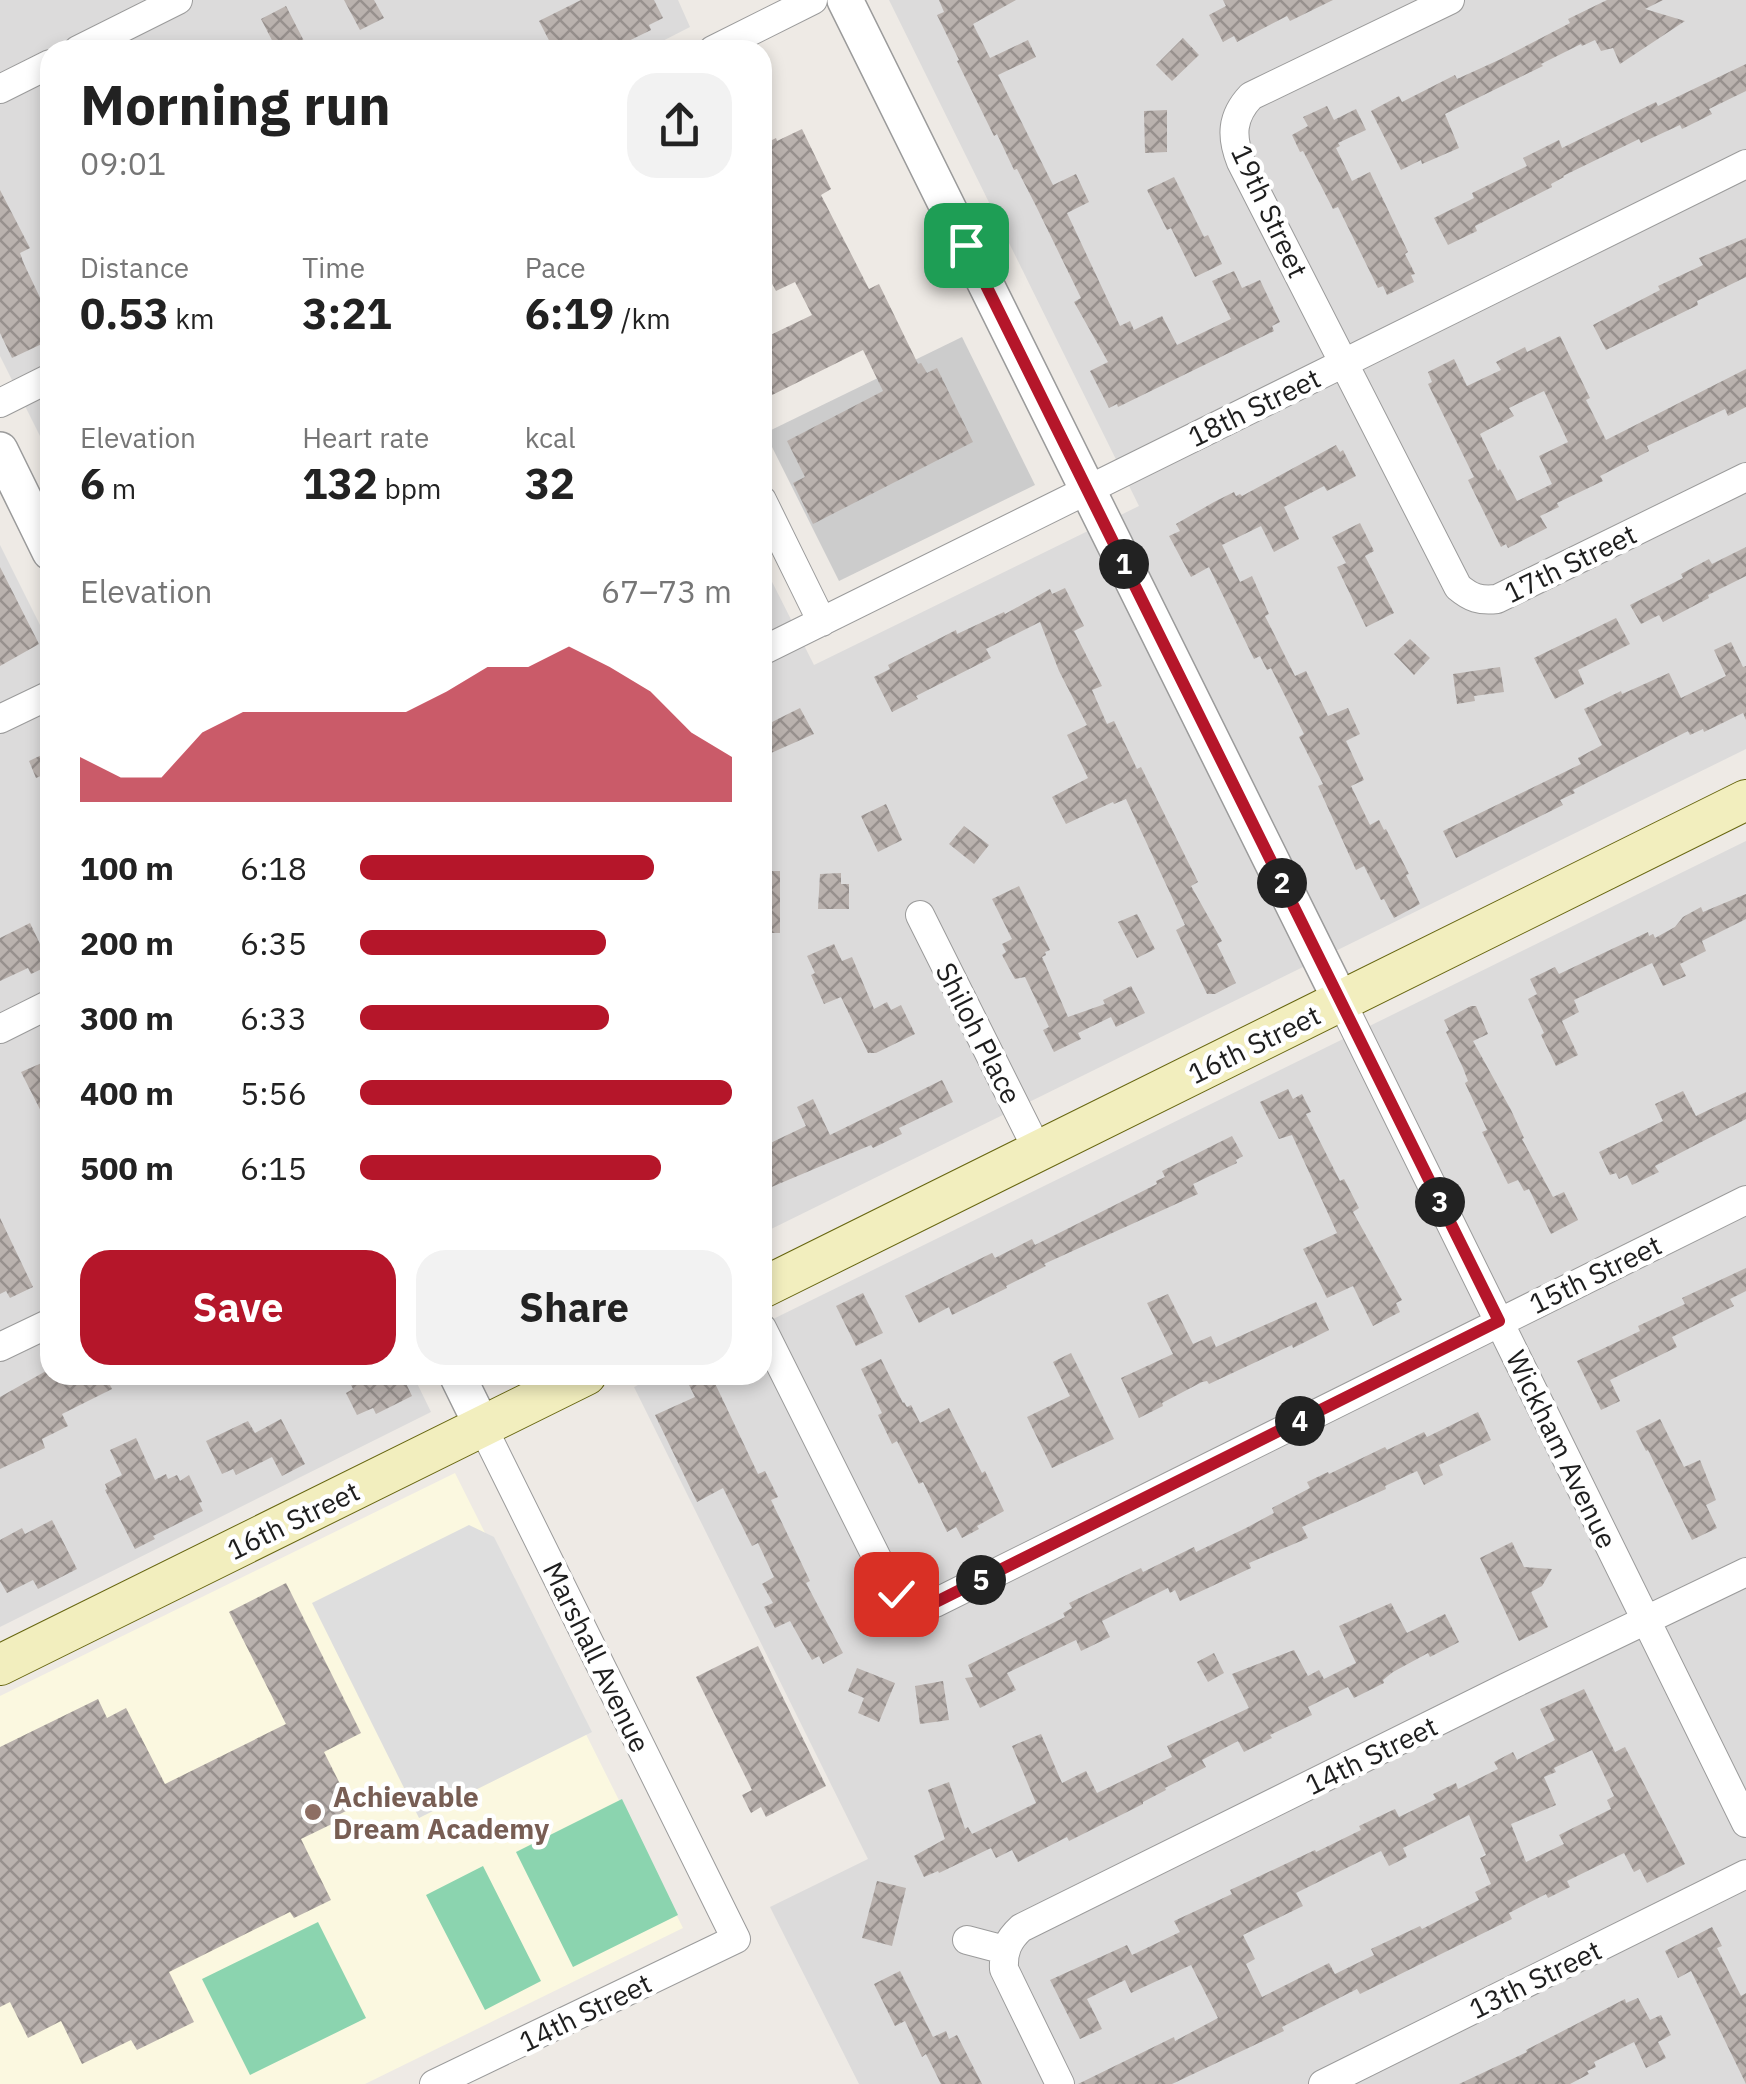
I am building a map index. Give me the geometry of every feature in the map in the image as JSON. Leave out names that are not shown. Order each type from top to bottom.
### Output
[{"type":"main road","name":"16th Street","points":[[772,1283],[1746,800]]},
{"type":"main road","name":"16th Street","points":[[0,1665],[566,1385]]},
{"type":"street","points":[[98,40],[178,0]]},
{"type":"street","points":[[733,40],[814,0]]},
{"type":"street","name":"Wickham Avenue","points":[[845,0],[1746,1823]]},
{"type":"street","name":"19th Street","points":[[1344,363],[1241,162],[1234,144],[1234,121],[1251,96],[1263,89],[1450,0]]},
{"type":"street","points":[[0,89],[40,69]]},
{"type":"street","name":"18th Street","points":[[772,646],[1746,164]]},
{"type":"street","name":"17th Street","points":[[1344,363],[1458,587],[1483,601],[1497,600],[1746,477]]},
{"type":"street","points":[[0,403],[40,383]]},
{"type":"street","points":[[0,450],[40,532]]},
{"type":"street","points":[[772,520],[822,622]]},
{"type":"street","points":[[0,719],[40,699]]},
{"type":"street","name":"Shiloh Place","points":[[920,915],[1038,1151]]},
{"type":"street","points":[[0,1029],[40,1009]]},
{"type":"street","name":"15th Street","points":[[772,1348],[889,1582],[905,1601],[921,1606],[934,1603],[1746,1200]]},
{"type":"street","points":[[0,1348],[40,1328]]},
{"type":"street","name":"Marshall Avenue","points":[[462,1385],[736,1939]]},
{"type":"street","name":"14th Street","points":[[1005,1950],[1012,1936],[1022,1928],[1746,1572]]},
{"type":"street","name":"13th Street","points":[[1323,2084],[1746,1874]]},
{"type":"street","name":"14th Street","points":[[434,2084],[736,1939]]},
{"type":"street","points":[[966,1940],[1005,1950],[1004,1969],[1060,2084]]},
{"type":"shaded area","points":[[0,0],[678,0],[690,27],[665,40],[40,40],[40,436],[0,356]]},
{"type":"shaded area","points":[[889,0],[1746,0],[1746,749],[772,1229],[772,582],[814,665],[1139,506]]},
{"type":"shaded area","points":[[962,337],[1035,485],[839,581],[772,447],[772,430]]},
{"type":"shaded area","points":[[0,545],[40,625],[40,1385],[418,1385],[431,1412],[0,1627]]},
{"type":"shaded area","points":[[1746,841],[1746,2084],[859,2084],[770,1907],[868,1859],[634,1387],[772,1385],[772,1320]]},
{"type":"shaded area","name":"Achievable Dream Academy","points":[[455,1473],[683,1928],[365,2084],[0,2084],[0,1696]]},
{"type":"shaded area","points":[[469,1525],[494,1537],[592,1732],[419,1818],[312,1603]]},
{"type":"green space","points":[[622,1799],[678,1915],[573,1967],[516,1852]]},
{"type":"green space","points":[[483,1866],[541,1981],[485,2010],[426,1895]]},
{"type":"green space","points":[[318,1922],[366,2018],[250,2075],[202,1979]]},
{"type":"building","points":[[344,0],[374,0],[384,18],[360,30]]},
{"type":"building","points":[[581,0],[654,0],[663,18],[649,25],[651,30],[630,40],[549,40],[539,21]]},
{"type":"building","points":[[939,0],[1016,0],[973,24],[990,58],[1028,40],[1036,57],[998,75],[1053,185],[1076,174],[1089,202],[1067,213],[1120,326],[1130,321],[1134,330],[1162,316],[1177,345],[1231,319],[1212,281],[1234,271],[1242,288],[1260,280],[1280,322],[1272,326],[1274,331],[1109,408],[1090,371],[1108,362],[1074,302],[1081,298],[1036,206],[997,134],[994,136],[957,61],[937,15],[944,12]]},
{"type":"building","points":[[1223,0],[1333,0],[1290,21],[1287,16],[1237,42],[1234,36],[1223,42],[1209,15],[1226,6]]},
{"type":"building","points":[[1607,0],[1663,0],[1645,9],[1685,21],[1620,64],[1613,48],[1601,51],[1595,40],[1581,44],[1445,114],[1459,148],[1401,170],[1371,111],[1399,96],[1402,102],[1455,75],[1457,79],[1501,59]]},
{"type":"building","points":[[286,6],[303,40],[272,40],[261,19]]},
{"type":"building","points":[[1183,38],[1199,55],[1172,81],[1156,65]]},
{"type":"building","points":[[1746,64],[1746,91],[1709,109],[1712,114],[1682,129],[1680,125],[1641,143],[1639,139],[1563,176],[1552,187],[1475,226],[1477,231],[1448,245],[1434,218],[1474,198],[1472,193],[1527,166],[1523,158],[1559,140],[1562,148]]},
{"type":"building","points":[[1327,106],[1334,120],[1356,109],[1366,130],[1338,143],[1336,148],[1352,181],[1370,172],[1415,274],[1411,275],[1414,282],[1387,295],[1383,286],[1378,288],[1338,207],[1333,209],[1292,135],[1308,126],[1303,117]]},
{"type":"building","points":[[1167,110],[1167,152],[1145,153],[1144,111]]},
{"type":"building","points":[[802,129],[831,189],[821,195],[869,289],[879,284],[918,364],[927,373],[937,368],[973,442],[813,524],[793,483],[805,477],[787,441],[883,391],[863,350],[772,395],[772,334],[812,315],[795,282],[776,291],[772,284],[772,140]]},
{"type":"building","points":[[1174,177],[1222,264],[1195,277],[1147,190]]},
{"type":"building","points":[[0,190],[30,248],[20,253],[40,298],[40,345],[12,358],[0,333]]},
{"type":"building","points":[[1746,238],[1746,277],[1606,350],[1593,325],[1660,290],[1658,286],[1703,265],[1699,258]]},
{"type":"building","points":[[1560,336],[1606,440],[1746,369],[1746,407],[1728,416],[1725,409],[1647,446],[1649,451],[1600,476],[1603,481],[1557,503],[1559,507],[1540,516],[1547,528],[1508,548],[1506,544],[1501,547],[1468,480],[1474,477],[1428,384],[1432,382],[1428,372],[1454,359],[1467,386],[1501,370],[1496,362],[1525,347],[1527,352]],"holes":[[[1544,391],[1568,442],[1539,456],[1552,484],[1517,501],[1480,434],[1514,416],[1509,408]]]},
{"type":"building","points":[[1336,445],[1340,452],[1343,450],[1356,476],[1327,491],[1324,486],[1284,507],[1299,539],[1274,552],[1261,526],[1222,545],[1240,582],[1252,576],[1269,614],[1265,616],[1295,676],[1306,671],[1328,716],[1348,708],[1360,734],[1346,741],[1364,780],[1351,786],[1370,825],[1379,820],[1386,829],[1420,904],[1394,918],[1364,866],[1356,870],[1318,786],[1323,784],[1299,737],[1304,734],[1271,668],[1267,670],[1260,656],[1254,659],[1209,567],[1191,577],[1169,536],[1180,531],[1176,524],[1214,502],[1234,492],[1242,496]]},
{"type":"building","points":[[1360,523],[1374,551],[1365,556],[1394,613],[1366,627],[1337,567],[1346,563],[1332,537]]},
{"type":"building","points":[[1746,547],[1746,576],[1663,622],[1659,615],[1641,624],[1630,605],[1683,578],[1681,574],[1709,559],[1712,564]]},
{"type":"building","points":[[0,567],[39,644],[0,666]]},
{"type":"building","points":[[1065,588],[1084,626],[1074,631],[1102,686],[1092,690],[1107,724],[1114,721],[1137,769],[1141,767],[1198,882],[1191,886],[1222,941],[1217,944],[1236,983],[1215,994],[1207,994],[1176,930],[1185,925],[1126,799],[1066,824],[1052,797],[1088,778],[1067,735],[1087,725],[1059,671],[1040,622],[986,649],[991,658],[892,712],[874,677],[890,669],[888,665],[956,630],[957,634],[1005,614],[1050,589],[1052,594]]},
{"type":"building","points":[[1616,618],[1630,644],[1578,670],[1584,684],[1555,699],[1534,658]]},
{"type":"building","points":[[1410,639],[1430,658],[1414,675],[1394,654]]},
{"type":"building","points":[[1731,642],[1743,667],[1746,666],[1746,720],[1743,713],[1704,732],[1703,729],[1690,735],[1688,731],[1573,790],[1575,793],[1560,800],[1563,805],[1456,858],[1443,831],[1581,764],[1578,758],[1602,745],[1584,709],[1669,673],[1681,698],[1726,676],[1714,650]]},
{"type":"building","points":[[1500,667],[1504,692],[1474,696],[1475,701],[1457,704],[1453,674]]},
{"type":"building","points":[[800,708],[814,734],[772,753],[772,722]]},
{"type":"building","points":[[40,756],[40,776],[36,778],[29,761]]},
{"type":"building","points":[[886,804],[902,840],[878,852],[861,816]]},
{"type":"building","points":[[964,826],[989,845],[974,864],[949,844]]},
{"type":"building","points":[[772,871],[780,871],[780,933],[772,933]]},
{"type":"building","points":[[841,873],[841,884],[849,884],[849,909],[818,909],[820,874]]},
{"type":"building","points":[[1019,886],[1050,950],[1042,957],[1068,1017],[1105,1004],[1103,1000],[1131,986],[1145,1013],[1116,1027],[1111,1017],[1078,1033],[1081,1039],[1054,1052],[1043,1030],[1049,1027],[1025,977],[1015,979],[1002,955],[1006,952],[1002,944],[1012,939],[992,899]]},
{"type":"building","points":[[1746,894],[1746,919],[1702,941],[1706,951],[1680,964],[1686,976],[1663,986],[1652,963],[1574,1000],[1579,1012],[1562,1021],[1578,1055],[1556,1066],[1528,999],[1537,994],[1530,979],[1555,967],[1559,974],[1648,932],[1655,938],[1701,907],[1703,912]]},
{"type":"building","points":[[1137,914],[1155,949],[1137,958],[1118,922]]},
{"type":"building","points":[[30,923],[40,944],[40,970],[31,974],[28,968],[0,981],[0,938]]},
{"type":"building","points":[[834,944],[842,961],[852,957],[874,1009],[887,1002],[891,1010],[901,1005],[915,1034],[868,1053],[841,997],[824,1004],[811,975],[815,973],[807,956]]},
{"type":"building","points":[[1476,1006],[1488,1034],[1473,1041],[1511,1110],[1522,1139],[1553,1197],[1564,1192],[1578,1220],[1551,1234],[1529,1189],[1524,1191],[1518,1180],[1508,1184],[1482,1132],[1487,1130],[1446,1032],[1449,1030],[1444,1020]]},
{"type":"building","points":[[40,1064],[40,1109],[21,1072]]},
{"type":"building","points":[[942,1080],[953,1102],[899,1128],[902,1134],[873,1148],[871,1145],[772,1187],[772,1142],[806,1126],[797,1107],[813,1099],[830,1135]]},
{"type":"building","points":[[1288,1089],[1293,1099],[1302,1094],[1311,1112],[1306,1114],[1340,1181],[1344,1179],[1359,1208],[1353,1212],[1402,1300],[1396,1303],[1400,1312],[1373,1326],[1353,1286],[1327,1298],[1303,1249],[1337,1233],[1292,1135],[1279,1139],[1260,1102]]},
{"type":"building","points":[[1683,1091],[1696,1116],[1746,1092],[1746,1119],[1655,1166],[1659,1172],[1632,1185],[1627,1175],[1619,1179],[1616,1173],[1610,1175],[1599,1152],[1663,1121],[1655,1104]]},
{"type":"building","points":[[1232,1136],[1243,1156],[1237,1163],[1193,1184],[1198,1194],[1044,1264],[1007,1288],[952,1315],[949,1307],[919,1323],[905,1296],[992,1253],[995,1258],[1032,1239],[1035,1245],[1157,1184],[1165,1177],[1162,1171]]},
{"type":"building","points":[[0,1218],[33,1287],[10,1298],[6,1291],[0,1294]]},
{"type":"building","points":[[1746,1268],[1746,1291],[1730,1299],[1734,1306],[1672,1337],[1677,1347],[1610,1380],[1620,1401],[1601,1410],[1577,1361],[1685,1304],[1682,1298]]},
{"type":"building","points":[[863,1293],[883,1333],[856,1346],[836,1306]]},
{"type":"building","points":[[1168,1294],[1193,1344],[1211,1336],[1216,1347],[1316,1302],[1329,1330],[1209,1384],[1202,1382],[1139,1418],[1121,1378],[1173,1354],[1147,1303]]},
{"type":"building","points":[[1071,1353],[1114,1439],[1052,1468],[1027,1417],[1070,1396],[1053,1362]]},
{"type":"building","points":[[881,1359],[903,1403],[911,1405],[920,1423],[949,1408],[1004,1511],[962,1538],[956,1527],[947,1532],[923,1482],[919,1484],[897,1441],[892,1444],[878,1415],[882,1413],[861,1369]]},
{"type":"building","points":[[40,1374],[40,1385],[110,1385],[112,1389],[62,1414],[68,1426],[42,1439],[45,1448],[0,1469],[0,1397]]},
{"type":"building","points":[[351,1385],[407,1385],[412,1396],[376,1414],[373,1408],[357,1415],[346,1393],[353,1389]]},
{"type":"building","points":[[689,1385],[716,1385],[758,1474],[765,1471],[778,1497],[771,1500],[810,1581],[806,1583],[843,1653],[823,1664],[819,1656],[812,1660],[790,1621],[775,1628],[764,1607],[773,1603],[762,1584],[774,1577],[758,1543],[752,1546],[723,1488],[697,1502],[655,1415],[695,1397]]},
{"type":"building","points":[[1478,1412],[1491,1440],[1439,1465],[1443,1475],[1424,1485],[1417,1471],[1302,1527],[1308,1538],[1249,1563],[1251,1568],[1180,1601],[1175,1590],[1170,1593],[1168,1588],[1102,1621],[1110,1637],[1081,1651],[1076,1640],[1007,1673],[1016,1690],[980,1708],[965,1678],[973,1677],[968,1665],[1065,1617],[1063,1613],[1072,1608],[1069,1603],[1141,1568],[1143,1572],[1194,1547],[1196,1552],[1246,1528],[1274,1513],[1272,1508],[1310,1488],[1307,1482],[1328,1472],[1424,1432],[1427,1437]]},
{"type":"building","points":[[281,1419],[305,1464],[282,1476],[272,1457],[236,1475],[233,1469],[222,1474],[206,1441],[248,1421],[255,1433]]},
{"type":"building","points":[[1660,1419],[1684,1467],[1700,1460],[1716,1500],[1706,1505],[1717,1528],[1692,1540],[1636,1431]]},
{"type":"building","points":[[136,1438],[155,1480],[166,1474],[168,1479],[177,1475],[180,1481],[189,1475],[203,1511],[135,1549],[105,1484],[122,1475],[110,1450]]},
{"type":"building","points":[[52,1520],[77,1569],[38,1589],[33,1580],[7,1593],[0,1581],[0,1540],[22,1528],[25,1534]]},
{"type":"building","points":[[1512,1542],[1524,1567],[1552,1569],[1542,1586],[1531,1592],[1548,1627],[1519,1641],[1480,1558]]},
{"type":"building","points":[[286,1583],[361,1733],[324,1752],[352,1808],[334,1817],[336,1822],[301,1839],[331,1900],[294,1918],[290,1912],[169,1972],[194,2022],[137,2050],[131,2040],[82,2064],[61,2021],[28,2038],[10,2002],[0,2007],[0,1747],[98,1699],[107,1718],[126,1708],[165,1784],[286,1724],[229,1612]]},
{"type":"building","points":[[1391,1603],[1407,1633],[1445,1614],[1459,1642],[1430,1657],[1428,1653],[1354,1698],[1348,1687],[1308,1707],[1312,1715],[1244,1752],[1238,1741],[1202,1760],[1206,1767],[1069,1841],[1067,1837],[1018,1862],[1012,1850],[996,1858],[991,1848],[924,1877],[914,1856],[945,1839],[928,1790],[949,1782],[965,1829],[968,1827],[972,1834],[1036,1803],[1012,1746],[1041,1734],[1062,1783],[1086,1771],[1097,1793],[1172,1757],[1167,1746],[1249,1708],[1232,1674],[1294,1650],[1308,1676],[1319,1670],[1324,1679],[1356,1663],[1339,1626]]},
{"type":"building","points":[[758,1646],[826,1786],[766,1817],[761,1807],[751,1813],[742,1795],[752,1790],[696,1677]]},
{"type":"building","points":[[1214,1653],[1224,1673],[1208,1682],[1197,1662]]},
{"type":"building","points":[[857,1668],[895,1683],[879,1722],[858,1713],[864,1698],[848,1691]]},
{"type":"building","points":[[943,1681],[949,1720],[920,1724],[915,1686]]},
{"type":"building","points":[[1584,1689],[1615,1752],[1625,1747],[1685,1864],[1647,1883],[1640,1869],[1634,1872],[1624,1853],[1567,1881],[1570,1887],[1509,1913],[1512,1919],[1360,1994],[1357,1989],[1282,2027],[1284,2031],[1172,2084],[1078,2084],[1218,2018],[1191,1965],[1131,1993],[1125,1980],[1087,1999],[1102,2029],[1080,2039],[1050,1980],[1127,1945],[1132,1955],[1180,1932],[1174,1921],[1232,1894],[1230,1890],[1361,1830],[1359,1826],[1395,1809],[1399,1817],[1436,1799],[1433,1794],[1456,1783],[1458,1789],[1498,1769],[1494,1762],[1513,1752],[1517,1760],[1555,1740],[1540,1709]],"holes":[[[1592,1750],[1614,1796],[1607,1800],[1611,1809],[1559,1835],[1564,1844],[1526,1862],[1511,1824],[1556,1805],[1544,1777]],[[1469,1815],[1486,1855],[1480,1858],[1491,1884],[1475,1892],[1479,1900],[1371,1949],[1374,1955],[1335,1974],[1329,1963],[1262,1997],[1246,1964],[1255,1959],[1243,1935],[1303,1906],[1296,1893],[1381,1851],[1389,1866],[1407,1857],[1403,1848]]]},
{"type":"building","points":[[877,1881],[906,1888],[892,1946],[862,1938]]},
{"type":"building","points":[[1712,1927],[1722,1946],[1717,1948],[1741,1996],[1746,1993],[1746,2084],[1691,1971],[1678,1978],[1665,1951]]},
{"type":"building","points":[[900,1971],[933,2037],[946,2031],[949,2039],[957,2035],[982,2084],[941,2084],[926,2054],[922,2057],[905,2021],[895,2026],[874,1984]]},
{"type":"building","points":[[1638,1998],[1650,2020],[1661,2015],[1671,2035],[1658,2042],[1666,2058],[1646,2068],[1634,2042],[1594,2062],[1596,2067],[1587,2071],[1589,2074],[1570,2084],[1459,2084],[1625,1999],[1626,2003]]},
{"type":"place","name":"Achievable Dream Academy","points":[[313,1812]]},
{"type":"route","points":[[896,1594],[921,1606],[934,1603],[1499,1321],[966,245]]}]
